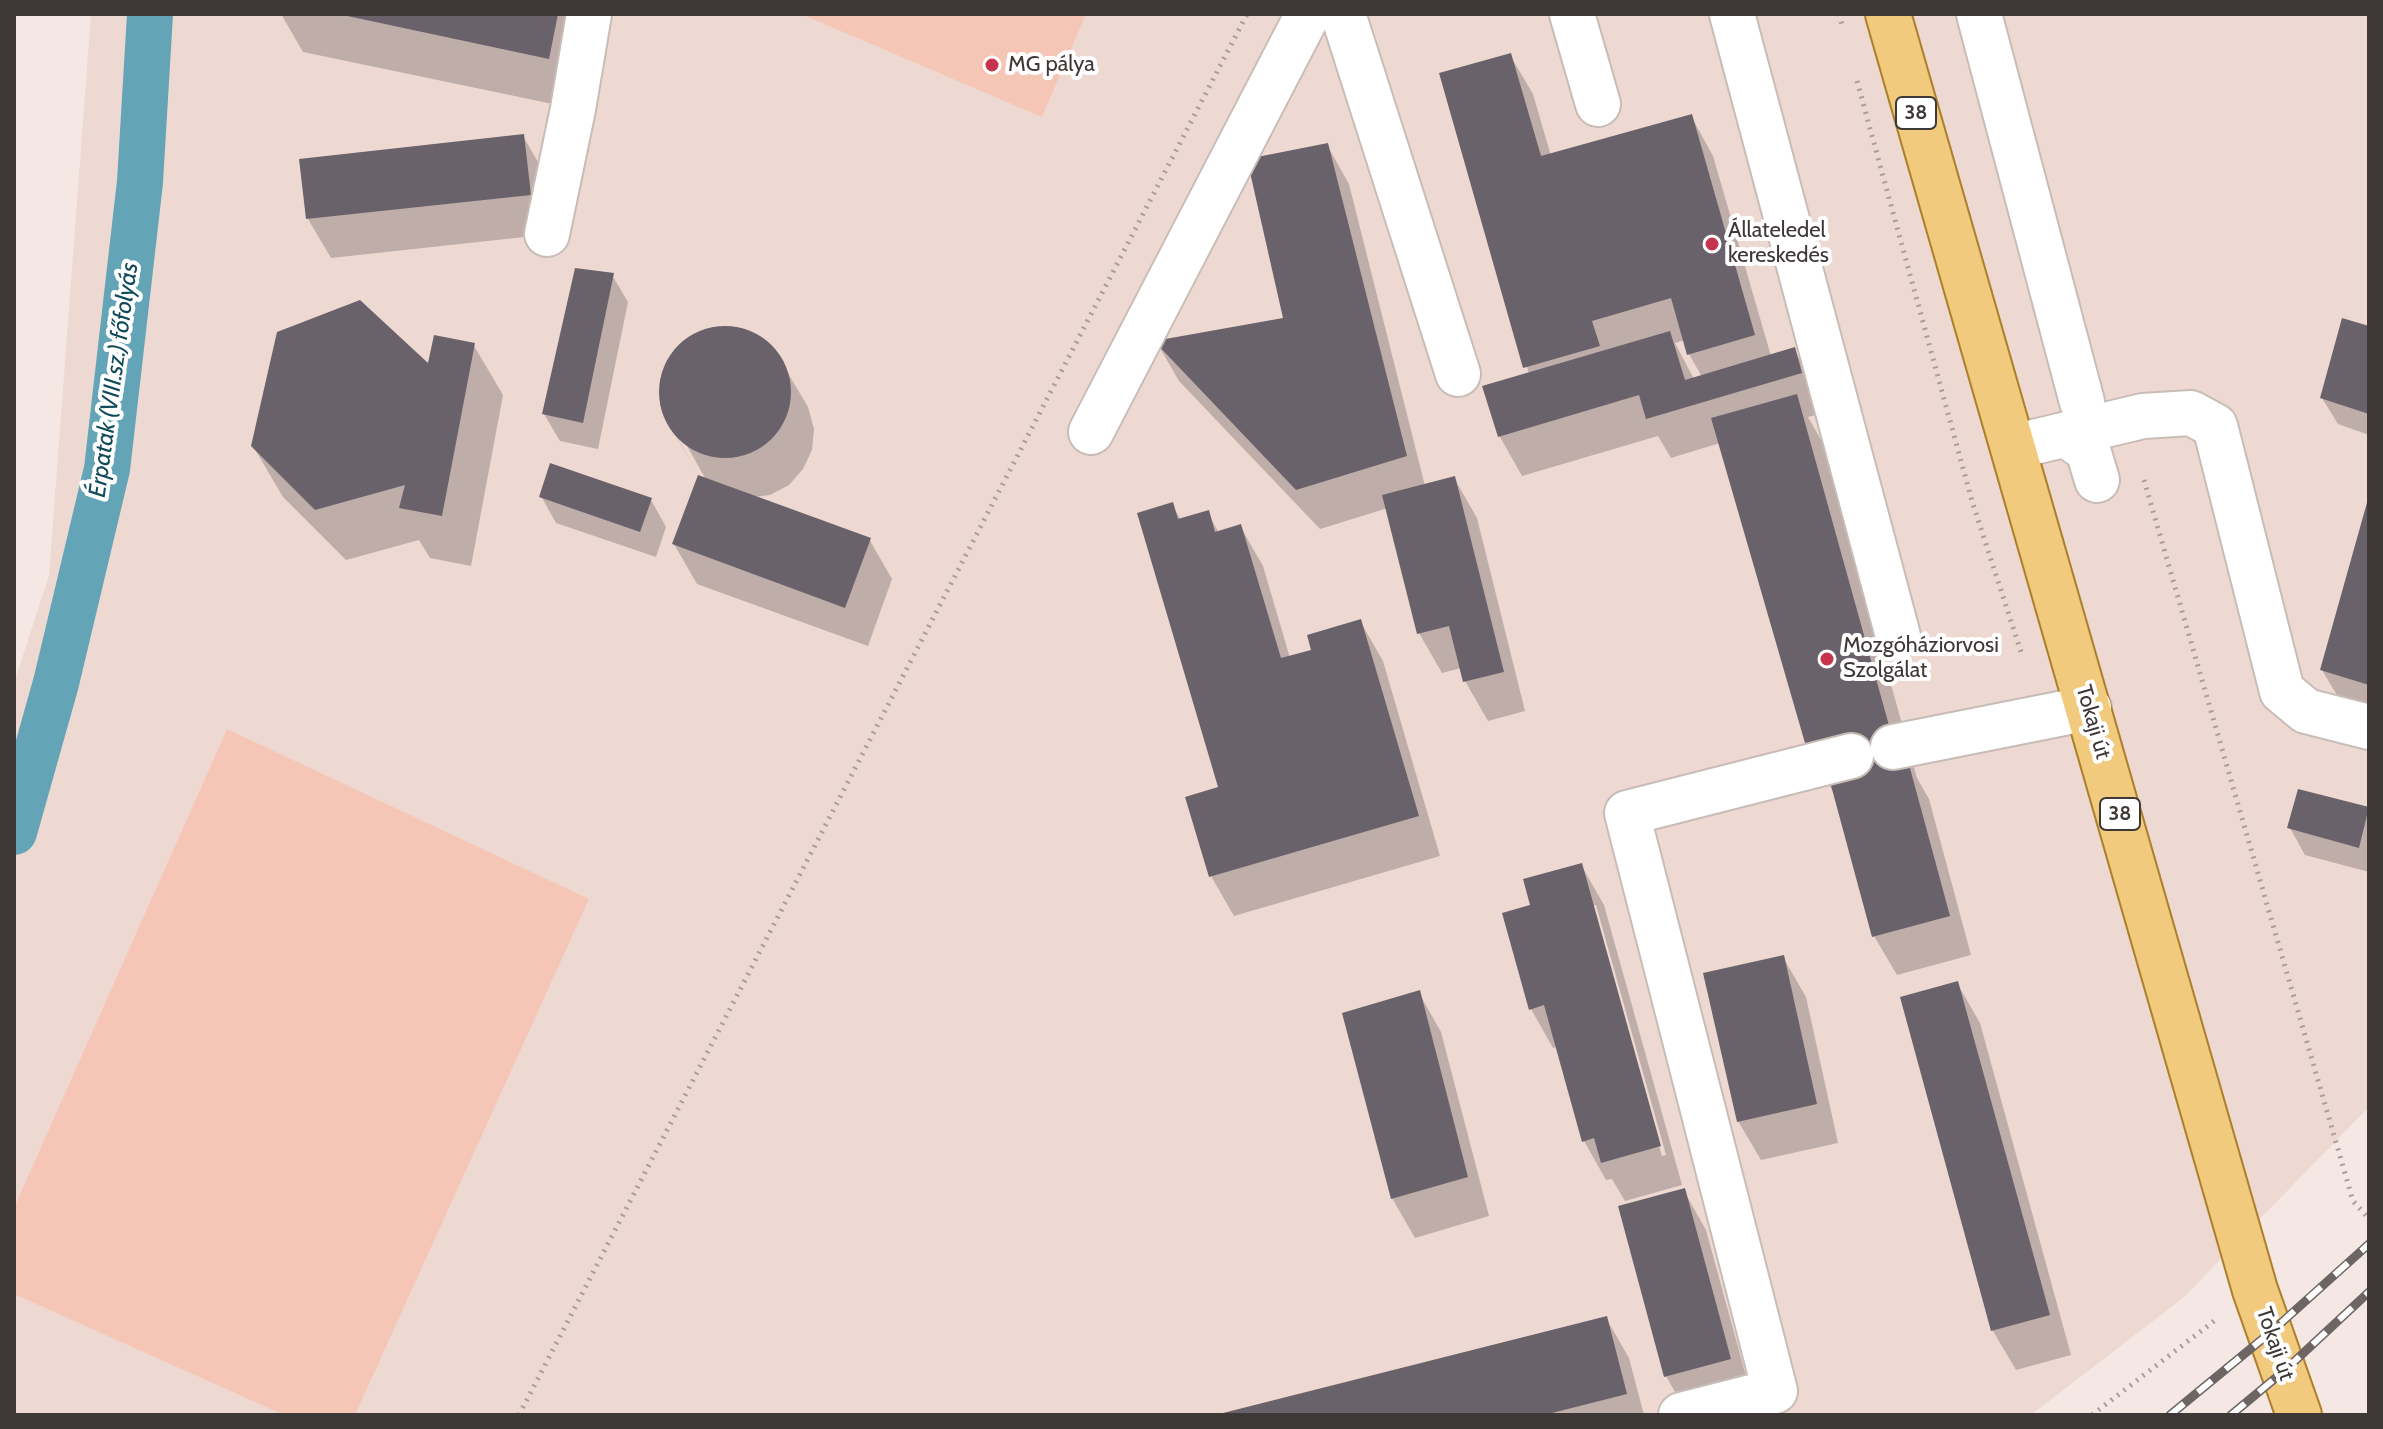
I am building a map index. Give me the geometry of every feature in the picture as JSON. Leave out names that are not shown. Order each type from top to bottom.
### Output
[{"type":"main road","name":"Tokaji út","points":[[1888,14],[2255,1290],[2299,1415]]},
{"type":"lane","points":[[547,234],[589,14]]},
{"type":"lane","points":[[1091,432],[1308,14]]},
{"type":"lane","points":[[1343,14],[1458,374]]},
{"type":"lane","points":[[1572,14],[1598,104]]},
{"type":"lane","points":[[1732,14],[1898,636]]},
{"type":"lane","points":[[1979,14],[2074,418],[2097,480]]},
{"type":"lane","points":[[2013,447],[2074,418],[2126,421],[2143,416],[2191,413],[2215,426],[2282,691],[2306,711],[2369,727]]},
{"type":"lane","points":[[1893,747],[2089,708]]},
{"type":"lane","points":[[1681,1415],[1778,1403],[1627,813],[1851,756]]},
{"type":"path","points":[[519,1415],[1247,14]]},
{"type":"path","points":[[1839,14],[1843,29]]},
{"type":"path","points":[[1855,75],[1972,501],[2043,717]]},
{"type":"path","points":[[2126,421],[2353,1201],[2369,1219]]},
{"type":"path","points":[[2092,1415],[2255,1290]]},
{"type":"shaded area","points":[[91,14],[2369,14],[2369,1107],[2183,1298],[2031,1415],[14,1415],[14,683],[49,575]]},
{"type":"shaded area","name":"MG pálya","points":[[801,14],[1086,14],[1042,117]]},
{"type":"shaded area","points":[[227,729],[589,899],[355,1415],[284,1415],[14,1294],[14,1208]]},
{"type":"building","points":[[338,14],[558,14],[549,59]]},
{"type":"building","points":[[1511,53],[1541,156],[1692,114],[1755,335],[1687,355],[1671,298],[1592,321],[1600,346],[1523,368],[1439,73]]},
{"type":"building","points":[[524,134],[531,195],[306,219],[299,159]]},
{"type":"building","points":[[1328,143],[1407,456],[1296,490],[1154,341],[1283,318],[1247,159]]},
{"type":"building","points":[[575,268],[614,273],[583,423],[542,414]]},
{"type":"building","points":[[360,300],[428,363],[434,335],[475,343],[442,516],[399,508],[405,485],[315,510],[251,446],[277,332]]},
{"type":"building","points":[[2342,318],[2369,326],[2369,414],[2320,398]]},
{"type":"building","points":[[725,326],[750,331],[772,345],[786,367],[791,392],[786,417],[772,439],[750,453],[725,458],[700,453],[678,439],[664,417],[659,392],[664,367],[678,345],[700,331]]},
{"type":"building","points":[[1670,331],[1685,380],[1795,347],[1802,373],[1646,419],[1639,395],[1498,437],[1482,386]]},
{"type":"building","points":[[1797,394],[1890,729],[1907,757],[1950,916],[1872,937],[1829,778],[1807,750],[1711,418]]},
{"type":"building","points":[[550,463],[652,498],[640,532],[539,497]]},
{"type":"building","points":[[698,475],[871,538],[845,608],[672,544]]},
{"type":"building","points":[[1455,476],[1504,672],[1463,682],[1449,626],[1417,634],[1382,495]]},
{"type":"building","points":[[2369,499],[2369,685],[2320,670]]},
{"type":"building","points":[[1173,502],[1178,519],[1209,510],[1215,532],[1241,524],[1281,658],[1311,650],[1307,635],[1361,619],[1419,816],[1209,877],[1185,797],[1218,787],[1137,513]]},
{"type":"building","points":[[2298,789],[2369,807],[2359,848],[2287,828]]},
{"type":"building","points":[[1582,863],[1661,1146],[1601,1163],[1594,1138],[1582,1142],[1544,1005],[1529,1010],[1502,913],[1530,905],[1523,879]]},
{"type":"building","points":[[1784,955],[1817,1104],[1737,1122],[1703,973]]},
{"type":"building","points":[[1958,981],[2050,1315],[1991,1331],[1900,997]]},
{"type":"building","points":[[1420,990],[1468,1177],[1391,1199],[1342,1013]]},
{"type":"building","points":[[1685,1188],[1731,1359],[1664,1377],[1618,1206]]},
{"type":"building","points":[[1607,1316],[1627,1394],[1544,1415],[1215,1415]]},
{"type":"waterway","name":"Érpatak (VIII.sz.) főfolyás","points":[[14,832],[56,683],[107,469],[140,182],[150,14]]},
{"type":"railway","points":[[2170,1415],[2271,1332],[2369,1244]]},
{"type":"railway","points":[[2231,1415],[2284,1371],[2369,1292]]},
{"type":"place","name":"MG pálya","points":[[992,65]]},
{"type":"place","name":"Állateledel kereskedés","points":[[1712,244]]},
{"type":"place","name":"Mozgóháziorvosi Szolgálat","points":[[1827,659]]}]
